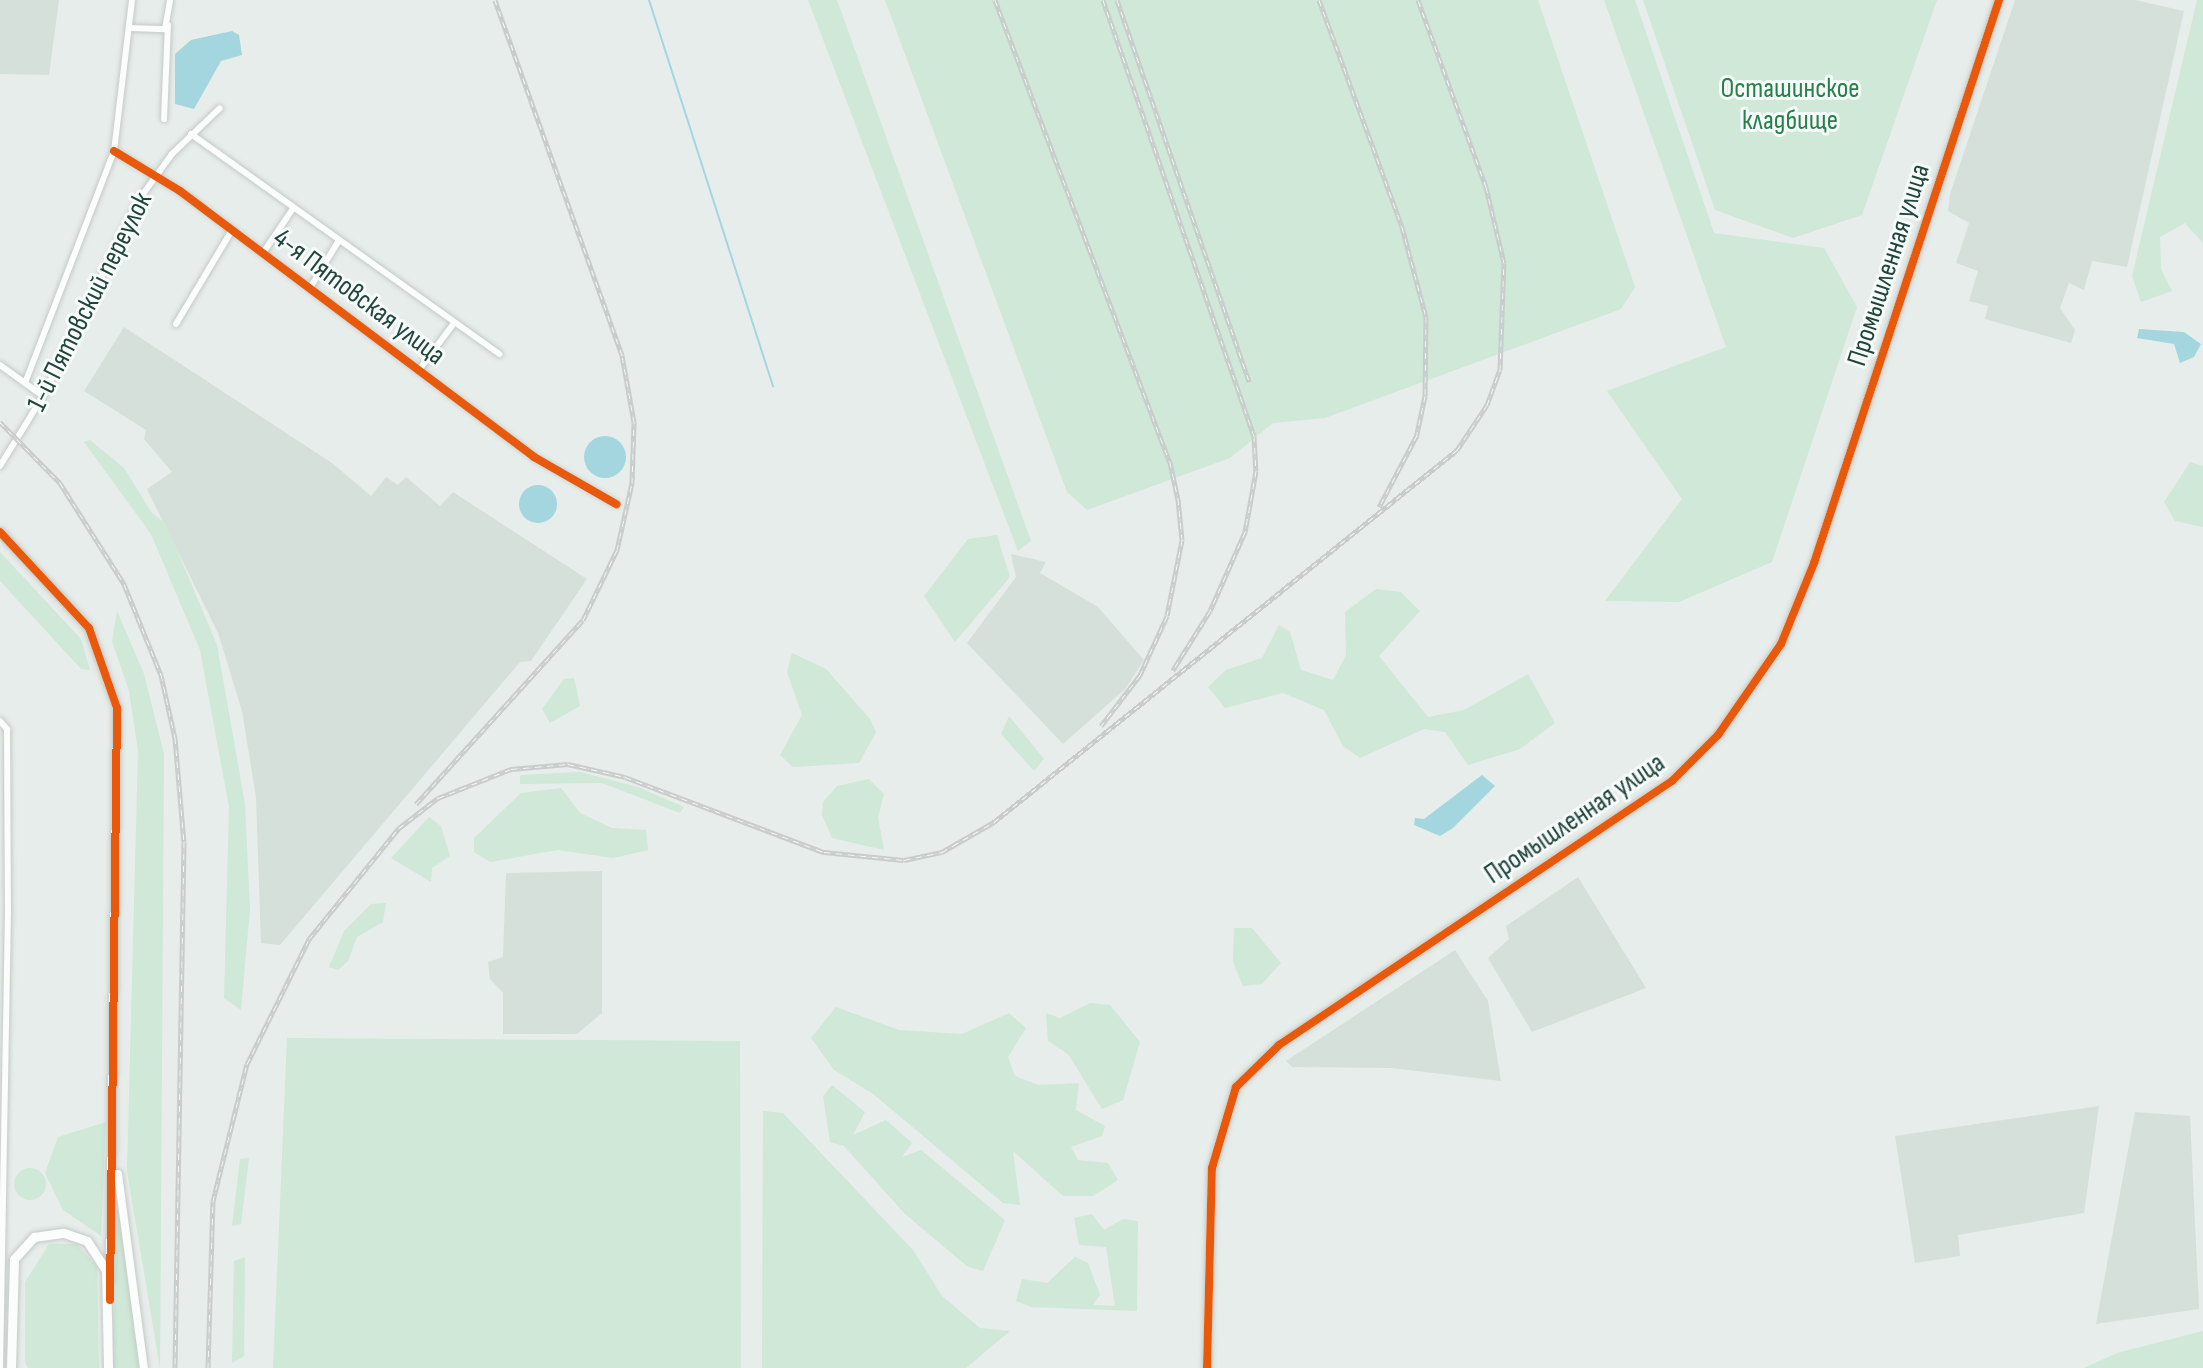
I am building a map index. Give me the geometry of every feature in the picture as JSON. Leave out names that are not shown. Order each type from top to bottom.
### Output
[{"type":"main road","points":[[11,1368],[11,1276],[26,1242],[72,1234],[99,1253],[110,1300],[108,1368]]},
{"type":"street","points":[[25,383],[114,151],[132,0]]},
{"type":"street","points":[[164,119],[170,0]]},
{"type":"street","name":"Промышленная улица","points":[[1207,1368],[1212,1168],[1226,1106],[1254,1065],[1662,789],[1718,735],[1781,644],[1814,563],[1999,0]]},
{"type":"street","points":[[131,28],[161,31],[168,25]]},
{"type":"street","name":"1-й Пятовский переулок","points":[[0,466],[43,396],[153,179],[191,134],[220,108]]},
{"type":"street","points":[[191,134],[292,210],[499,354]]},
{"type":"street","name":"4-я Пятовская улица","points":[[114,151],[232,230],[534,457],[616,504]]},
{"type":"street","points":[[263,253],[292,210]]},
{"type":"street","points":[[176,324],[232,230]]},
{"type":"street","points":[[310,288],[338,242]]},
{"type":"street","points":[[419,370],[454,323]]},
{"type":"street","points":[[0,365],[43,396]]},
{"type":"street","points":[[0,532],[89,628],[117,708],[115,1133],[110,1300]]},
{"type":"street","points":[[0,721],[7,729],[0,1368]]},
{"type":"street","points":[[115,1133],[144,1368]]},
{"type":"shaded area","points":[[0,0],[59,0],[49,75],[0,74]]},
{"type":"shaded area","points":[[2015,0],[2135,0],[2184,11],[2127,267],[2092,261],[2084,290],[2069,283],[2060,308],[2075,330],[2071,343],[1985,319],[1988,306],[1969,301],[1978,271],[1956,263],[1969,223],[1948,211],[1950,194]]},
{"type":"shaded area","points":[[124,327],[332,463],[371,496],[386,477],[398,485],[406,477],[440,506],[453,492],[587,579],[531,661],[520,662],[280,945],[261,943],[256,797],[242,711],[218,633],[147,489],[172,472],[144,439],[146,430],[84,391]]},
{"type":"shaded area","points":[[1011,554],[1046,562],[1040,573],[1098,607],[1144,660],[1125,689],[1063,744],[967,643],[1016,577]]},
{"type":"shaded area","points":[[602,871],[602,1013],[577,1034],[503,1034],[503,993],[490,979],[488,962],[503,957],[506,873]]},
{"type":"shaded area","points":[[1578,877],[1646,988],[1532,1032],[1488,958],[1509,939],[1506,926]]},
{"type":"shaded area","points":[[1455,950],[1488,1001],[1501,1081],[1391,1068],[1292,1067],[1286,1061]]},
{"type":"shaded area","points":[[2099,1106],[2084,1213],[1958,1235],[1960,1256],[1915,1263],[1895,1136]]},
{"type":"shaded area","points":[[2135,1112],[2190,1116],[2199,1309],[2096,1324]]},
{"type":"green space","points":[[808,0],[837,0],[1031,541],[1018,551]]},
{"type":"green space","points":[[885,0],[1538,0],[1635,287],[1621,309],[1325,418],[1273,423],[1230,458],[1087,510],[1067,492]]},
{"type":"green space","points":[[1604,0],[1635,0],[1714,233],[1824,248],[1857,307],[1772,562],[1679,602],[1605,601],[1682,499],[1607,391],[1726,347]]},
{"type":"green space","name":"Осташинское кладбище","points":[[1643,0],[1937,0],[1862,215],[1793,238],[1715,210]]},
{"type":"green space","points":[[2197,0],[2203,0],[2203,243],[2185,223],[2160,237],[2161,269],[2172,291],[2141,302],[2132,276]]},
{"type":"green space","points":[[90,440],[124,468],[151,512],[166,524],[217,645],[245,804],[250,909],[241,1010],[224,998],[229,807],[200,650],[151,534],[84,442]]},
{"type":"green space","points":[[2190,462],[2203,466],[2203,527],[2175,521],[2164,502]]},
{"type":"green space","points":[[997,535],[1010,577],[955,642],[924,596],[968,539]]},
{"type":"green space","points":[[0,552],[81,639],[90,670],[81,669],[0,581]]},
{"type":"green space","points":[[1376,589],[1401,592],[1420,611],[1379,656],[1428,717],[1464,710],[1528,674],[1555,723],[1520,749],[1468,765],[1445,732],[1424,729],[1360,758],[1343,746],[1324,710],[1283,693],[1225,708],[1208,687],[1226,670],[1262,658],[1279,625],[1290,632],[1301,670],[1333,680],[1346,655],[1345,612]]},
{"type":"green space","points":[[117,611],[144,674],[164,754],[160,1368],[127,1171],[138,751],[129,691],[112,641]]},
{"type":"green space","points":[[792,653],[826,669],[870,719],[876,732],[859,763],[793,767],[780,755],[802,715],[787,672]]},
{"type":"green space","points":[[574,678],[580,706],[550,723],[542,709],[564,679]]},
{"type":"green space","points":[[1009,716],[1044,759],[1034,771],[1001,734]]},
{"type":"green space","points":[[580,772],[638,787],[684,807],[680,813],[602,783],[520,784],[520,775]]},
{"type":"green space","points":[[869,779],[884,794],[878,817],[884,850],[832,838],[822,815],[823,802],[837,786]]},
{"type":"green space","points":[[561,788],[580,813],[612,828],[646,830],[648,850],[613,858],[558,850],[490,862],[474,852],[474,838],[521,793]]},
{"type":"green space","points":[[429,817],[441,826],[450,856],[432,868],[431,882],[391,858]]},
{"type":"green space","points":[[386,903],[383,922],[357,937],[348,961],[338,970],[329,967],[344,931],[371,904]]},
{"type":"green space","points":[[1234,928],[1252,928],[1281,963],[1262,984],[1243,986],[1233,962]]},
{"type":"green space","points":[[1090,1003],[1110,1005],[1140,1042],[1123,1100],[1102,1109],[1068,1054],[1048,1041],[1046,1013],[1060,1018]]},
{"type":"green space","points":[[836,1007],[899,1030],[962,1034],[1009,1013],[1026,1028],[1008,1057],[1015,1076],[1039,1085],[1079,1083],[1076,1110],[1105,1126],[1102,1136],[1071,1147],[1078,1160],[1108,1163],[1118,1180],[1093,1196],[1063,1196],[1013,1151],[1020,1205],[1003,1203],[872,1093],[834,1070],[811,1038]]},
{"type":"green space","points":[[287,1038],[740,1041],[741,1368],[273,1368]]},
{"type":"green space","points":[[832,1085],[865,1112],[853,1135],[886,1120],[912,1143],[902,1157],[921,1150],[1005,1220],[983,1271],[968,1267],[905,1214],[844,1146],[830,1142],[823,1096]]},
{"type":"green space","points":[[763,1111],[783,1113],[913,1250],[942,1296],[980,1328],[1010,1331],[966,1368],[762,1368]]},
{"type":"green space","points":[[106,1122],[101,1236],[63,1210],[45,1173],[58,1137]]},
{"type":"green space","points":[[249,1158],[241,1224],[232,1226],[240,1159]]},
{"type":"green space","points":[[30,1168],[41,1173],[46,1184],[41,1195],[30,1200],[19,1195],[14,1184],[19,1173]]},
{"type":"green space","points":[[118,1202],[136,1306],[140,1368],[112,1368]]},
{"type":"green space","points":[[1092,1214],[1104,1230],[1123,1219],[1138,1221],[1137,1311],[1031,1307],[1016,1301],[1022,1279],[1047,1283],[1075,1257],[1088,1263],[1100,1295],[1093,1305],[1115,1306],[1106,1247],[1079,1245],[1074,1218]]},
{"type":"green space","points":[[49,1244],[77,1244],[97,1267],[99,1368],[28,1368],[25,1363],[25,1282]]},
{"type":"green space","points":[[245,1257],[244,1356],[232,1363],[234,1261]]},
{"type":"green space","points":[[2203,1331],[2203,1368],[2084,1368],[2117,1353]]},
{"type":"water","points":[[232,31],[239,35],[242,55],[221,61],[194,109],[175,104],[175,54],[191,40]]},
{"type":"water","points":[[2139,329],[2184,332],[2201,344],[2194,357],[2180,363],[2174,344],[2137,338]]},
{"type":"water","points":[[605,436],[620,442],[626,457],[620,472],[605,478],[590,472],[584,457],[590,442]]},
{"type":"water","points":[[538,485],[552,490],[557,504],[552,518],[538,523],[524,518],[519,504],[524,490]]},
{"type":"water","points":[[1482,775],[1495,786],[1453,828],[1440,836],[1414,825],[1415,818],[1424,819]]},
{"type":"waterway","points":[[649,0],[773,387]]},
{"type":"railway","points":[[416,804],[583,620],[617,550],[632,483],[634,422],[622,355],[495,0]]},
{"type":"railway","points":[[995,0],[1170,462],[1178,499],[1182,540],[1167,616],[1140,675],[1101,726]]},
{"type":"railway","points":[[1103,0],[1254,436],[1256,471],[1245,532],[1210,611],[1173,670]]},
{"type":"railway","points":[[1117,0],[1249,382]]},
{"type":"railway","points":[[1319,0],[1402,227],[1426,317],[1425,396],[1417,435],[1379,507]]},
{"type":"railway","points":[[208,1368],[213,1201],[247,1064],[309,939],[399,828],[438,798],[511,769],[568,764],[625,777],[824,852],[904,860],[942,852],[994,822],[1457,450],[1487,405],[1500,370],[1504,263],[1486,187],[1418,0]]},
{"type":"railway","points":[[0,422],[60,483],[124,584],[161,675],[175,738],[184,842],[175,1368]]},
{"type":"cycle path","points":[[1207,1368],[1212,1168],[1236,1087],[1279,1045],[1672,781],[1718,735],[1781,644],[1814,563],[1999,0]]},
{"type":"cycle path","points":[[114,151],[180,191],[534,457],[616,504]]},
{"type":"cycle path","points":[[0,532],[89,628],[117,708],[110,1300]]}]
